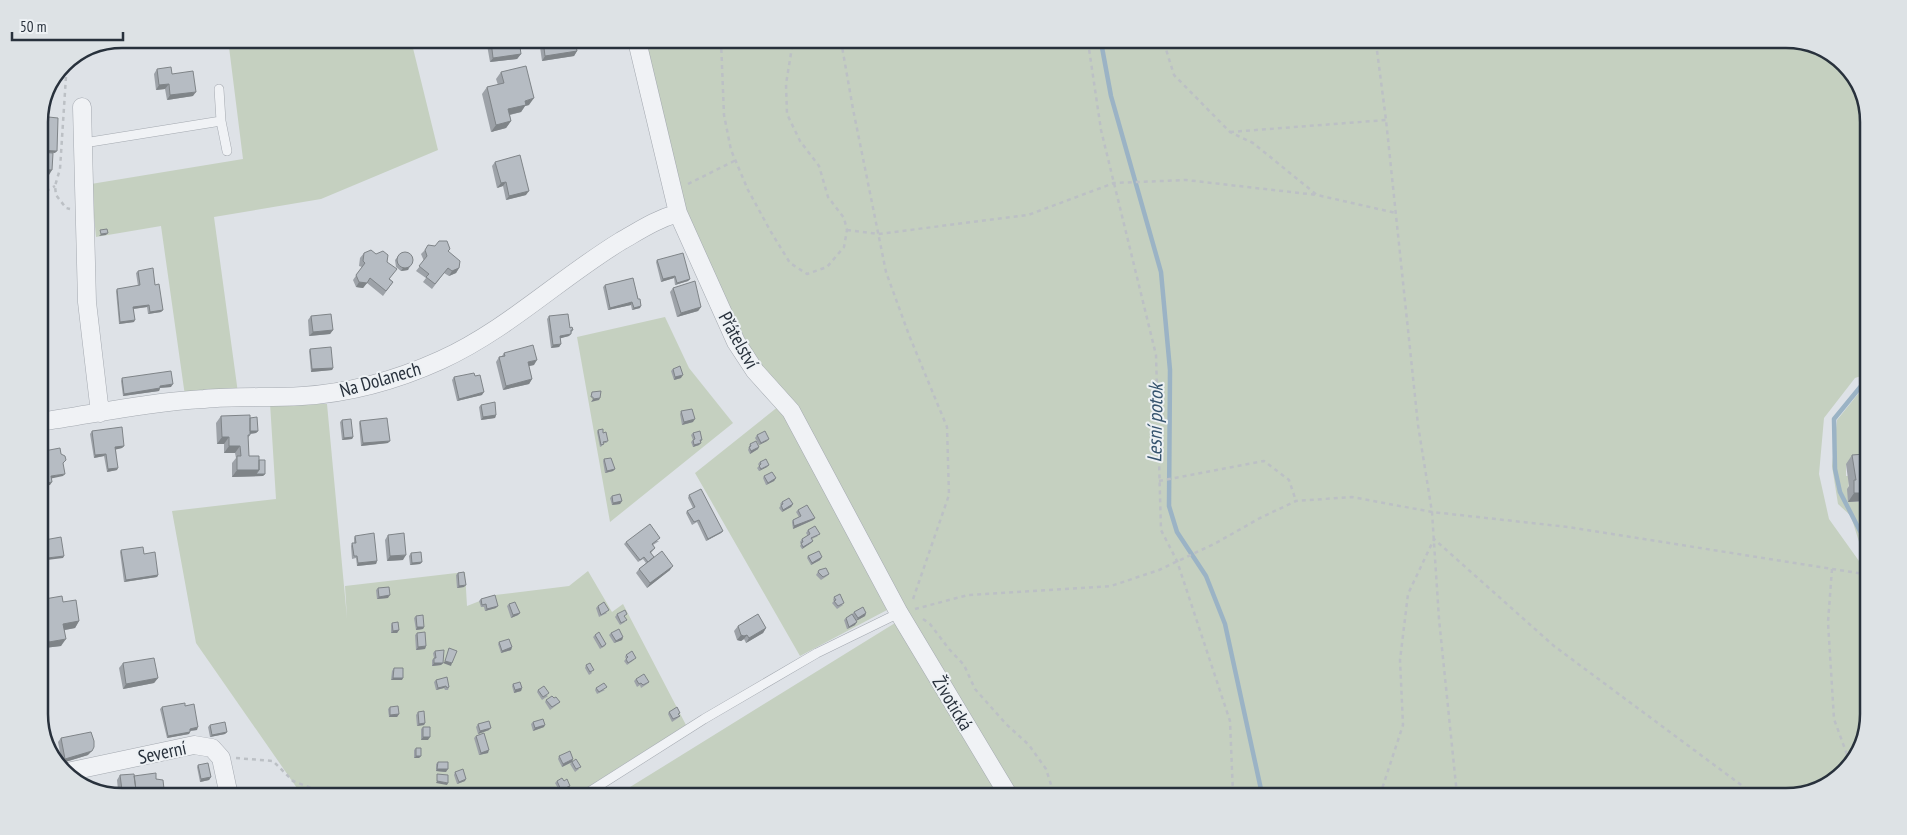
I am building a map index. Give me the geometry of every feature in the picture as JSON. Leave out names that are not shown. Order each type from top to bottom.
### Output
[{"type":"street","name":"Přátelství","points":[[639,48],[678,213],[736,342],[755,371],[792,411],[907,614]]},
{"type":"street","points":[[82,108],[84,143],[82,167],[87,302],[100,413]]},
{"type":"street","name":"Na Dolanech","points":[[48,421],[153,404],[204,399],[303,396],[354,390],[398,378],[442,360],[478,340],[525,308],[589,260],[657,220],[678,213]]},
{"type":"street","name":"Životická","points":[[907,614],[1004,788]]},
{"type":"street","name":"Severní","points":[[74,770],[194,745],[212,748],[222,758]]},
{"type":"street","points":[[222,758],[228,788]]},
{"type":"lane","points":[[219,89],[221,121],[227,151]]},
{"type":"lane","points":[[84,143],[221,121]]},
{"type":"lane","points":[[595,788],[704,719],[817,653],[907,614]]},
{"type":"path","points":[[722,48],[724,115],[731,150],[748,190],[790,263],[808,274],[827,267],[844,247],[847,230],[844,218],[828,197],[819,166],[800,141],[787,114],[786,84],[792,48]]},
{"type":"path","points":[[842,48],[886,272],[946,426],[949,495],[909,610],[968,595],[1111,586],[1159,570],[1296,501],[1352,497],[1432,512],[1568,527],[1860,573]]},
{"type":"path","points":[[1089,48],[1101,130],[1156,355],[1160,530],[1177,561],[1230,721],[1233,788]]},
{"type":"path","points":[[1166,48],[1174,75],[1230,132],[1253,142],[1317,195]]},
{"type":"path","points":[[1377,48],[1418,425],[1432,512],[1440,627],[1455,788]]},
{"type":"path","points":[[66,72],[60,169],[55,186],[56,195],[66,208],[84,210]]},
{"type":"path","points":[[1230,132],[1386,120]]},
{"type":"path","points":[[673,192],[736,160]]},
{"type":"path","points":[[847,230],[878,234],[1028,215],[1114,183],[1186,180],[1317,195],[1396,213]]},
{"type":"path","points":[[48,190],[55,186]]},
{"type":"path","points":[[1159,481],[1264,461],[1289,480],[1296,501]]},
{"type":"path","points":[[1382,788],[1403,725],[1400,660],[1408,594],[1434,539]]},
{"type":"path","points":[[1434,539],[1554,646],[1745,788]]},
{"type":"path","points":[[1832,569],[1828,622],[1834,719],[1847,754]]},
{"type":"path","points":[[907,614],[930,624],[964,664],[974,689],[1006,724],[1029,745],[1046,769],[1052,788]]},
{"type":"path","points":[[222,758],[273,761],[292,781],[311,788]]},
{"type":"green space","points":[[229,48],[413,48],[438,150],[321,199],[214,217],[238,393],[185,396],[161,226],[96,237],[91,184],[243,159]]},
{"type":"green space","points":[[643,48],[1785,48],[1800,49],[1814,53],[1831,63],[1844,76],[1854,93],[1859,117],[1859,377],[1855,378],[1824,418],[1819,474],[1829,519],[1860,562],[1860,714],[1854,742],[1841,762],[1827,775],[1809,784],[1785,788],[628,788],[908,615],[760,371],[681,203]]},
{"type":"green space","points":[[665,317],[689,368],[733,423],[610,522],[577,337]]},
{"type":"green space","points":[[1859,392],[1860,463],[1846,464],[1846,476],[1849,476],[1848,502],[1860,501],[1860,544],[1851,516],[1838,504],[1832,466],[1837,420]]},
{"type":"green space","points":[[270,403],[327,404],[347,618],[345,586],[465,572],[467,606],[495,595],[569,586],[588,571],[612,612],[623,604],[686,725],[586,788],[297,788],[196,643],[172,511],[276,499]]},
{"type":"green space","points":[[779,406],[887,610],[800,656],[695,473]]},
{"type":"building","points":[[492,48],[520,48],[521,54],[493,58]]},
{"type":"building","points":[[544,48],[576,48],[577,51],[545,56]]},
{"type":"building","points":[[526,66],[534,98],[525,101],[526,105],[508,109],[511,121],[496,125],[487,87],[504,83],[501,72]]},
{"type":"building","points":[[171,67],[172,74],[193,71],[196,92],[170,95],[169,84],[159,85],[157,69]]},
{"type":"building","points":[[48,117],[58,118],[57,151],[48,150]]},
{"type":"building","points":[[48,153],[53,153],[52,170],[48,170]]},
{"type":"building","points":[[520,155],[529,191],[509,196],[506,182],[501,183],[495,162]]},
{"type":"building","points":[[107,229],[108,233],[101,234],[100,230]]},
{"type":"building","points":[[439,241],[447,241],[450,249],[448,251],[460,261],[459,268],[452,271],[448,268],[435,284],[426,277],[429,274],[419,266],[427,256],[425,250],[428,245],[435,246]]},
{"type":"building","points":[[371,250],[376,254],[383,251],[388,255],[387,262],[397,269],[389,279],[393,282],[386,291],[370,278],[367,283],[359,282],[356,275],[365,263],[363,261],[364,253]]},
{"type":"building","points":[[405,252],[411,254],[413,260],[411,266],[405,268],[399,266],[397,260],[399,254]]},
{"type":"building","points":[[683,253],[690,279],[677,283],[675,276],[663,279],[657,260]]},
{"type":"building","points":[[153,268],[155,285],[159,284],[163,310],[150,312],[149,305],[133,307],[135,320],[120,322],[117,289],[140,285],[138,271]]},
{"type":"building","points":[[633,278],[641,306],[634,308],[632,302],[610,308],[605,285]]},
{"type":"building","points":[[695,281],[701,307],[681,313],[673,288]]},
{"type":"building","points":[[331,314],[333,330],[313,332],[311,316]]},
{"type":"building","points":[[568,314],[570,328],[572,327],[573,330],[571,330],[571,334],[560,336],[561,344],[553,345],[549,316]]},
{"type":"building","points":[[533,345],[537,360],[528,362],[532,379],[506,386],[499,357],[505,356],[504,353]]},
{"type":"building","points":[[331,347],[333,368],[312,369],[310,349]]},
{"type":"building","points":[[680,366],[683,375],[675,377],[673,369]]},
{"type":"building","points":[[171,371],[173,384],[124,394],[122,378]]},
{"type":"building","points":[[474,373],[475,376],[480,375],[484,392],[459,399],[454,377]]},
{"type":"building","points":[[601,391],[600,398],[593,399],[591,397],[592,392]]},
{"type":"building","points":[[495,402],[496,415],[483,417],[481,405]]},
{"type":"building","points":[[692,409],[695,419],[684,422],[681,411]]},
{"type":"building","points":[[250,415],[250,435],[248,435],[249,456],[259,456],[259,470],[237,470],[237,456],[241,456],[240,446],[229,446],[229,437],[222,437],[221,416]]},
{"type":"building","points":[[257,417],[258,431],[250,431],[250,418]]},
{"type":"building","points":[[387,418],[390,441],[363,443],[360,421]]},
{"type":"building","points":[[351,419],[353,437],[344,438],[342,420]]},
{"type":"building","points":[[122,427],[124,446],[115,447],[118,468],[108,469],[106,454],[95,455],[92,431]]},
{"type":"building","points":[[603,429],[603,433],[606,432],[608,441],[603,442],[604,444],[601,445],[598,430]]},
{"type":"building","points":[[700,431],[701,443],[694,445],[693,433]]},
{"type":"building","points":[[765,431],[769,439],[761,443],[757,435]]},
{"type":"building","points":[[756,441],[759,447],[751,451],[750,444]]},
{"type":"building","points":[[60,448],[61,454],[65,456],[66,460],[63,463],[65,474],[51,476],[52,482],[48,483],[48,450]]},
{"type":"building","points":[[1860,454],[1860,493],[1854,493],[1854,480],[1856,480],[1852,455]]},
{"type":"building","points":[[611,458],[615,469],[607,471],[604,459]]},
{"type":"building","points":[[766,459],[769,465],[761,469],[759,466],[760,462]]},
{"type":"building","points":[[259,460],[265,460],[265,474],[256,474],[259,470]]},
{"type":"building","points":[[772,472],[776,478],[768,483],[764,476]]},
{"type":"building","points":[[701,489],[723,531],[708,539],[699,520],[694,522],[687,511],[695,507],[689,495]]},
{"type":"building","points":[[620,494],[622,501],[613,503],[612,496]]},
{"type":"building","points":[[789,498],[793,504],[783,510],[782,502]]},
{"type":"building","points":[[807,505],[815,518],[794,526],[793,520],[801,516],[798,510]]},
{"type":"building","points":[[650,524],[660,538],[652,544],[655,548],[650,552],[654,557],[648,562],[644,557],[640,560],[626,542]]},
{"type":"building","points":[[815,526],[820,534],[811,538],[813,541],[803,547],[802,539],[810,534],[808,530]]},
{"type":"building","points":[[374,533],[377,561],[358,563],[357,556],[354,556],[352,543],[356,543],[355,536]]},
{"type":"building","points":[[404,533],[406,555],[390,556],[388,535]]},
{"type":"building","points":[[61,537],[64,556],[48,558],[48,539]]},
{"type":"building","points":[[143,547],[144,554],[155,552],[158,575],[126,580],[121,550]]},
{"type":"building","points":[[662,551],[673,566],[650,583],[639,569]]},
{"type":"building","points":[[819,551],[822,557],[812,563],[808,556]]},
{"type":"building","points":[[421,552],[422,562],[412,563],[411,553]]},
{"type":"building","points":[[826,568],[829,574],[823,577],[818,572]]},
{"type":"building","points":[[464,572],[466,585],[459,586],[458,573]]},
{"type":"building","points":[[389,587],[390,595],[379,597],[378,588]]},
{"type":"building","points":[[840,594],[844,603],[838,606],[834,601],[836,600],[834,597]]},
{"type":"building","points":[[495,595],[498,606],[487,609],[486,604],[482,605],[481,599]]},
{"type":"building","points":[[62,596],[63,602],[76,600],[79,621],[63,624],[66,639],[49,642],[48,598]]},
{"type":"building","points":[[515,602],[520,613],[513,615],[509,604]]},
{"type":"building","points":[[604,602],[609,610],[601,615],[598,606]]},
{"type":"building","points":[[863,607],[866,613],[858,618],[854,612]]},
{"type":"building","points":[[625,610],[627,614],[624,616],[627,620],[621,623],[617,614]]},
{"type":"building","points":[[758,614],[766,628],[749,638],[747,635],[741,635],[738,626]]},
{"type":"building","points":[[852,614],[857,622],[849,627],[846,618]]},
{"type":"building","points":[[423,615],[424,627],[417,627],[416,616]]},
{"type":"building","points":[[398,622],[399,630],[393,631],[392,623]]},
{"type":"building","points":[[619,629],[623,637],[616,641],[611,633]]},
{"type":"building","points":[[425,632],[426,646],[418,647],[417,633]]},
{"type":"building","points":[[599,632],[606,644],[602,647],[595,635]]},
{"type":"building","points":[[509,639],[512,647],[502,651],[499,642]]},
{"type":"building","points":[[449,648],[457,651],[452,663],[445,661]]},
{"type":"building","points":[[444,650],[443,663],[434,663],[434,658],[436,658],[435,651]]},
{"type":"building","points":[[632,651],[636,658],[628,663],[626,655]]},
{"type":"building","points":[[154,658],[158,678],[126,684],[123,663]]},
{"type":"building","points":[[590,663],[594,670],[590,672],[586,665]]},
{"type":"building","points":[[394,668],[403,668],[403,678],[393,678]]},
{"type":"building","points":[[644,674],[649,682],[643,685],[639,684],[636,679]]},
{"type":"building","points":[[447,677],[449,687],[438,688],[436,680]]},
{"type":"building","points":[[520,682],[522,688],[515,690],[513,684]]},
{"type":"building","points":[[604,683],[607,687],[599,692],[596,688]]},
{"type":"building","points":[[544,686],[549,693],[543,697],[538,690]]},
{"type":"building","points":[[552,696],[556,697],[560,702],[552,707],[546,700]]},
{"type":"building","points":[[185,703],[185,706],[194,704],[198,727],[190,729],[190,732],[168,736],[162,707]]},
{"type":"building","points":[[398,706],[399,714],[390,715],[390,707]]},
{"type":"building","points":[[677,707],[680,716],[673,719],[669,712]]},
{"type":"building","points":[[424,711],[425,723],[419,724],[418,712]]},
{"type":"building","points":[[543,719],[545,725],[535,728],[533,722]]},
{"type":"building","points":[[489,721],[491,728],[480,731],[478,724]]},
{"type":"building","points":[[225,722],[227,732],[212,735],[210,725]]},
{"type":"building","points":[[423,727],[430,727],[430,737],[423,737]]},
{"type":"building","points":[[91,732],[94,741],[92,751],[65,759],[61,738]]},
{"type":"building","points":[[484,733],[489,750],[481,753],[476,736]]},
{"type":"building","points":[[416,748],[421,748],[421,756],[416,756]]},
{"type":"building","points":[[570,751],[573,759],[563,764],[559,756]]},
{"type":"building","points":[[576,759],[581,767],[576,769],[572,762]]},
{"type":"building","points":[[438,762],[448,762],[448,769],[437,769]]},
{"type":"building","points":[[208,763],[211,777],[201,779],[198,765]]},
{"type":"building","points":[[463,769],[466,779],[459,782],[455,772]]},
{"type":"building","points":[[156,773],[156,779],[163,780],[164,788],[136,788],[134,776]]},
{"type":"building","points":[[134,774],[136,788],[122,788],[120,775]]},
{"type":"building","points":[[437,774],[448,775],[448,783],[437,781]]},
{"type":"building","points":[[562,778],[564,781],[567,779],[570,786],[560,788],[557,781]]},
{"type":"waterway","name":"Lesní potok","points":[[1102,48],[1111,96],[1161,272],[1170,370],[1169,506],[1177,532],[1206,576],[1225,624],[1261,788]]},
{"type":"waterway","points":[[1859,388],[1834,419],[1835,469],[1840,492],[1860,530]]}]
